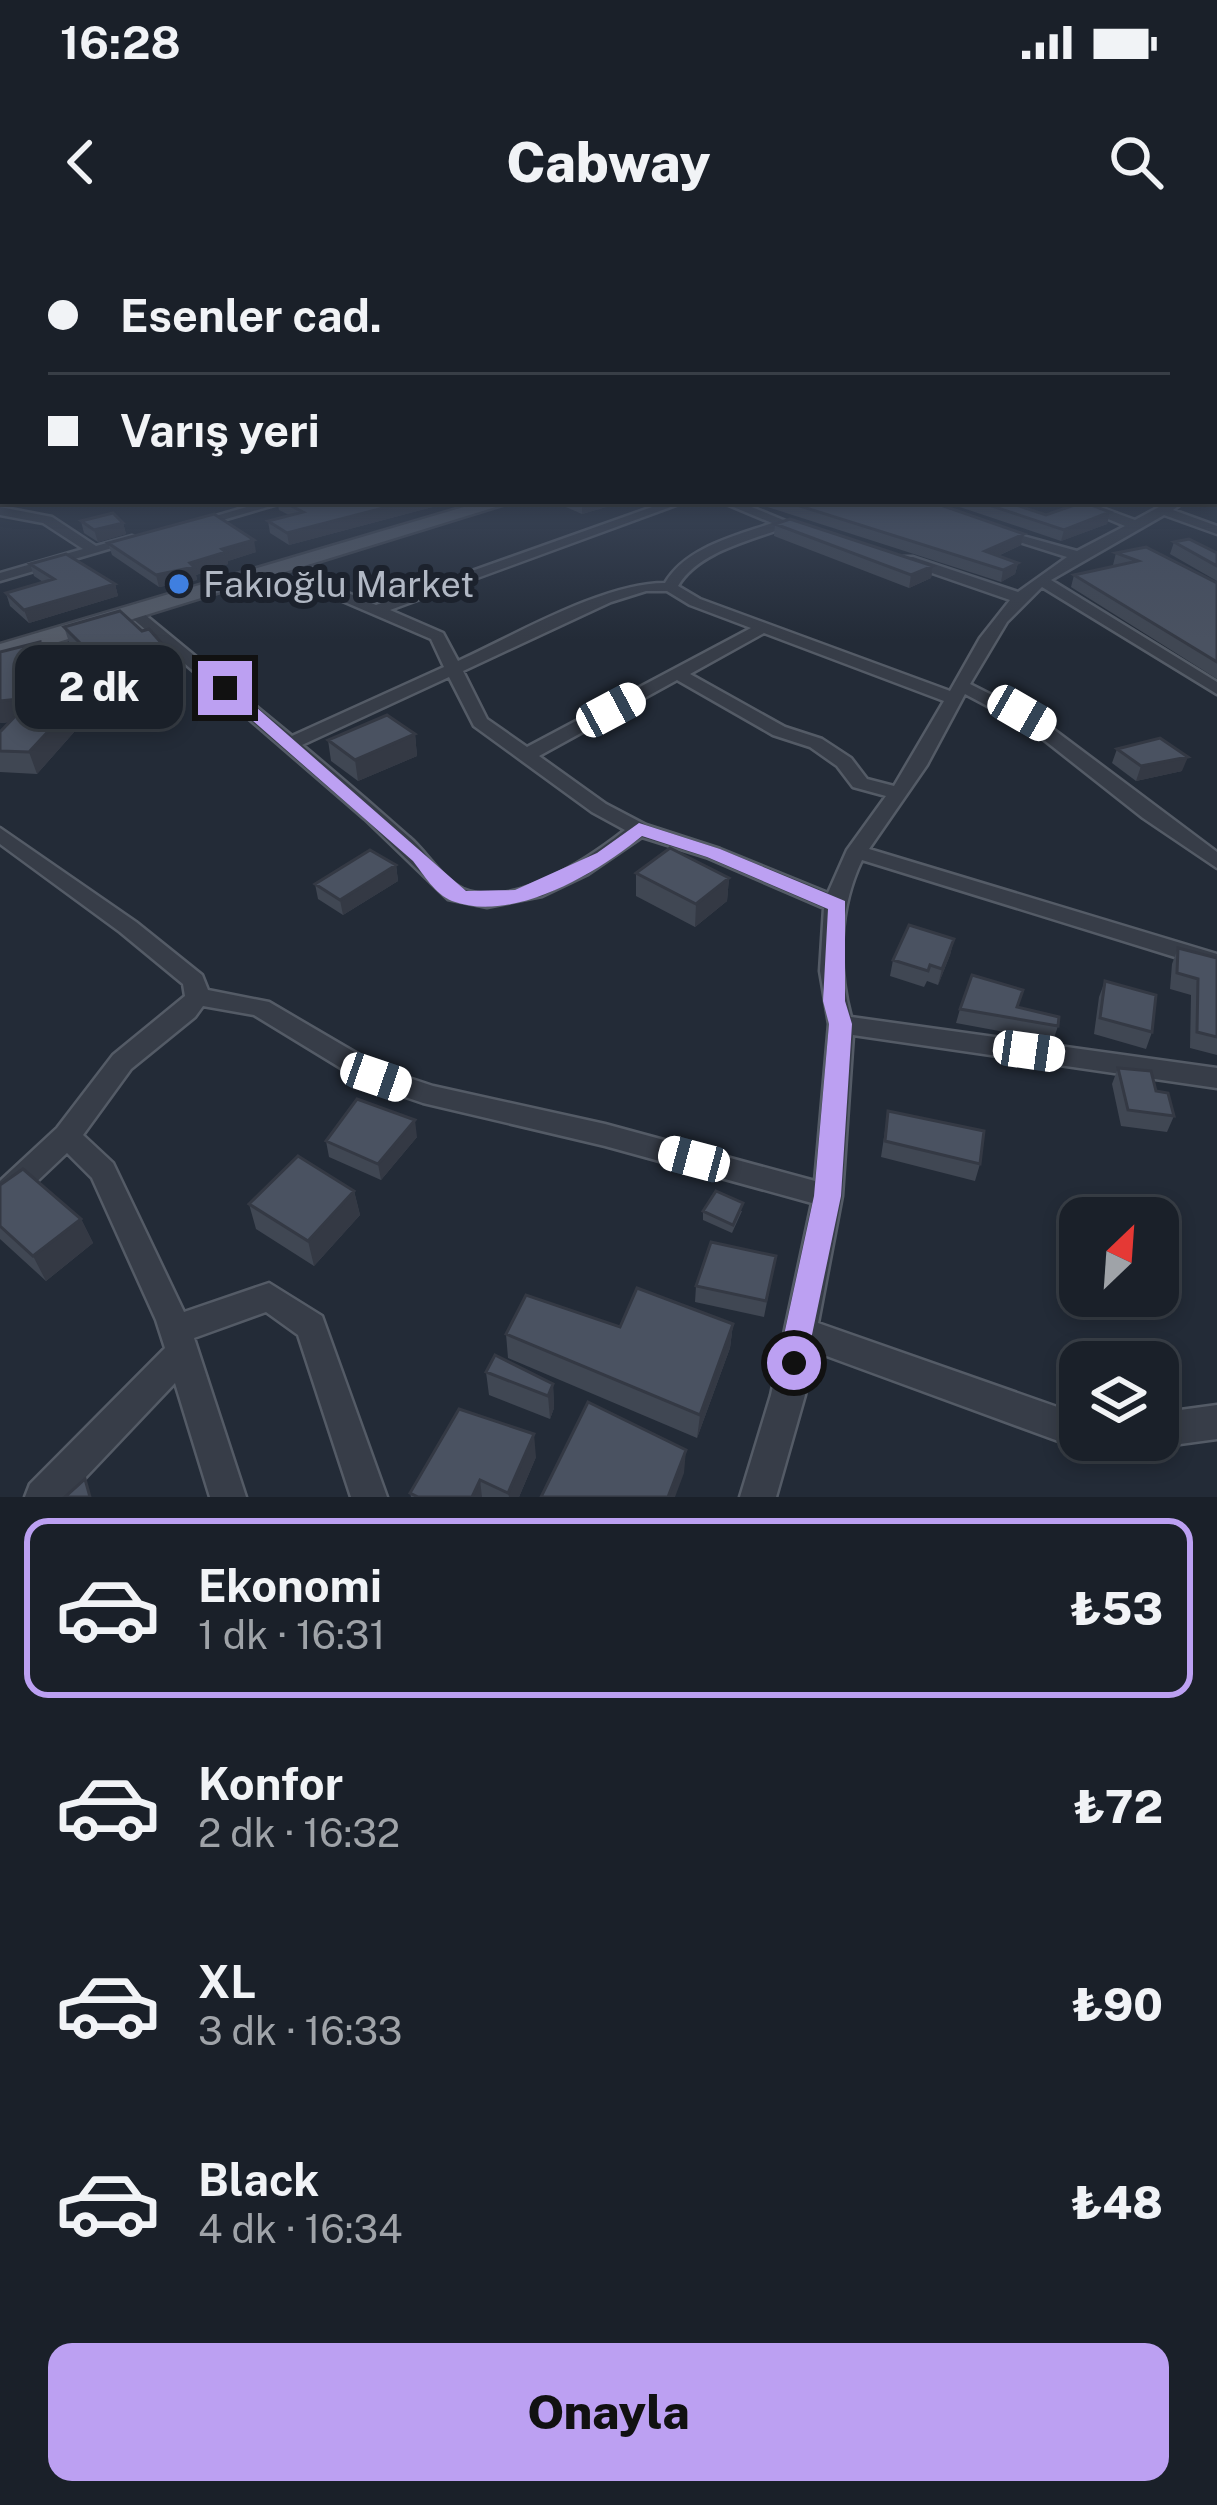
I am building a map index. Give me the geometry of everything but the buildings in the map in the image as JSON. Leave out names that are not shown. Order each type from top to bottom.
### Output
[{"type":"main road","points":[[0,640],[401,523]]},
{"type":"main road","points":[[0,652],[433,523]]},
{"type":"street","points":[[51,523],[93,550]]},
{"type":"street","points":[[177,528],[198,523]]},
{"type":"street","points":[[376,610],[620,523]]},
{"type":"street","points":[[670,586],[678,570],[694,560],[785,523],[806,529]]},
{"type":"street","points":[[1108,523],[1131,536]]},
{"type":"street","points":[[758,1497],[788,1395],[828,1196],[841,1024],[834,1001],[843,879],[960,693],[988,638],[1020,598],[1041,580],[1149,523]]},
{"type":"street","points":[[984,525],[1082,557]]},
{"type":"street","points":[[0,577],[156,534]]},
{"type":"street","points":[[891,554],[1020,598]]},
{"type":"street","points":[[302,562],[315,584],[437,636],[481,722],[599,808],[639,829],[713,853],[838,906]]},
{"type":"street","points":[[1041,580],[1217,689]]},
{"type":"street","points":[[291,743],[606,599],[644,587],[670,586],[695,602],[764,627],[960,693],[998,699],[1046,727],[1217,862]]},
{"type":"street","points":[[133,612],[291,743],[420,857],[447,890],[460,896],[479,900],[519,896],[604,857],[639,829]]},
{"type":"street","points":[[530,754],[764,627]]},
{"type":"street","points":[[678,674],[779,731],[816,742],[844,762],[860,783],[899,794]]},
{"type":"street","points":[[0,834],[194,981],[197,997],[186,1012],[122,1062],[67,1136],[0,1199]]},
{"type":"street","points":[[860,853],[1217,962]]},
{"type":"street","points":[[197,997],[260,1008],[332,1046],[376,1077],[432,1096],[605,1135],[828,1196]]},
{"type":"street","points":[[841,1024],[1217,1078]]},
{"type":"street","points":[[67,1136],[103,1172],[179,1341],[228,1497]]},
{"type":"street","points":[[44,1497],[179,1341],[269,1297],[311,1326],[369,1497]]},
{"type":"street","points":[[800,1331],[1059,1424]]},
{"type":"street","points":[[1179,1427],[1217,1422]]},
{"type":"place","name":"Fakıoğlu Market","points":[[179,584]]},
{"type":"route","points":[[225,688],[420,857],[447,890],[460,896],[479,900],[519,896],[604,857],[639,829],[713,853],[838,906],[834,1001],[841,1024],[828,1196],[794,1363]]}]
